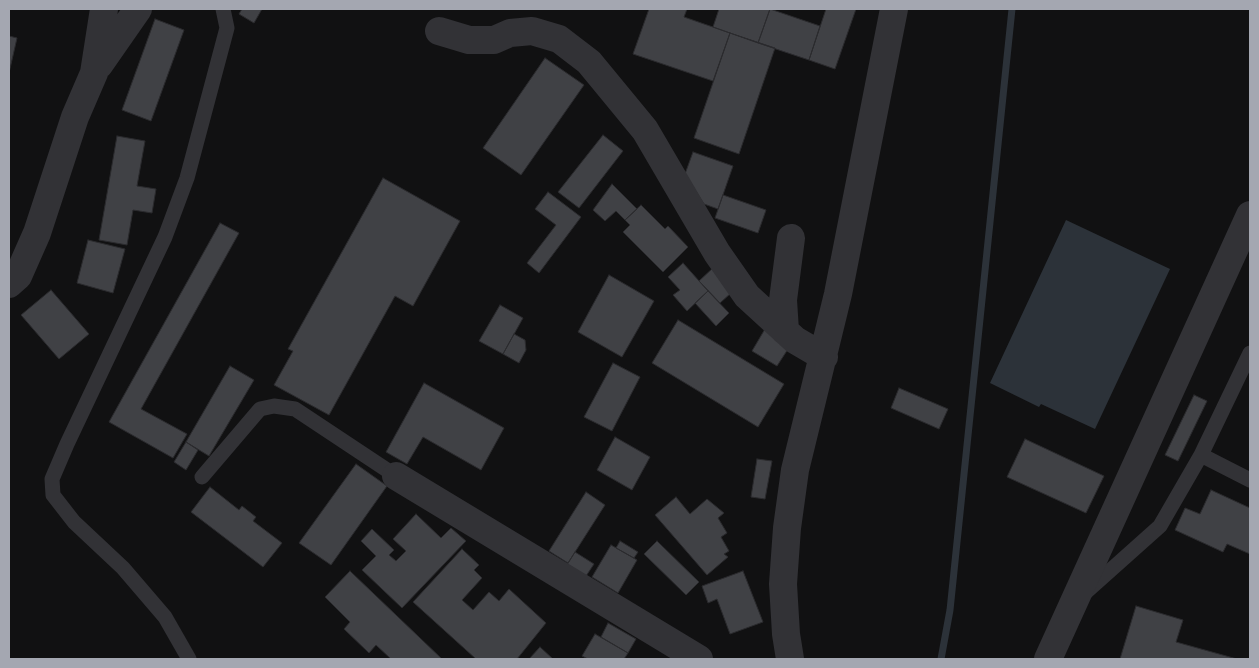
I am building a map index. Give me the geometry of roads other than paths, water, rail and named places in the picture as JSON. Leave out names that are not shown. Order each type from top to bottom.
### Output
[{"type":"street","points":[[94,73],[104,9]]},
{"type":"street","points":[[9,284],[18,276],[37,233],[75,117],[94,73],[138,9]]},
{"type":"street","points":[[790,659],[786,634],[783,584],[786,528],[802,433],[824,357],[894,9]]},
{"type":"street","points":[[439,31],[469,40],[494,40],[510,33],[532,31],[559,39],[589,62],[645,130],[717,253],[742,289],[785,331],[824,357]]},
{"type":"street","points":[[1048,659],[1077,600],[1250,215]]},
{"type":"street","points":[[785,331],[783,300],[791,238]]},
{"type":"street","points":[[396,476],[671,651],[699,659]]},
{"type":"lane","points":[[189,659],[164,617],[123,568],[74,522],[53,495],[52,479],[165,237],[181,195],[226,28],[223,9]]},
{"type":"lane","points":[[1077,600],[1160,526],[1200,455],[1250,353]]},
{"type":"lane","points":[[202,477],[260,409],[274,406],[295,409],[396,476]]},
{"type":"lane","points":[[1200,455],[1250,480]]},
{"type":"waterway","points":[[941,659],[950,610],[1012,9]]}]
